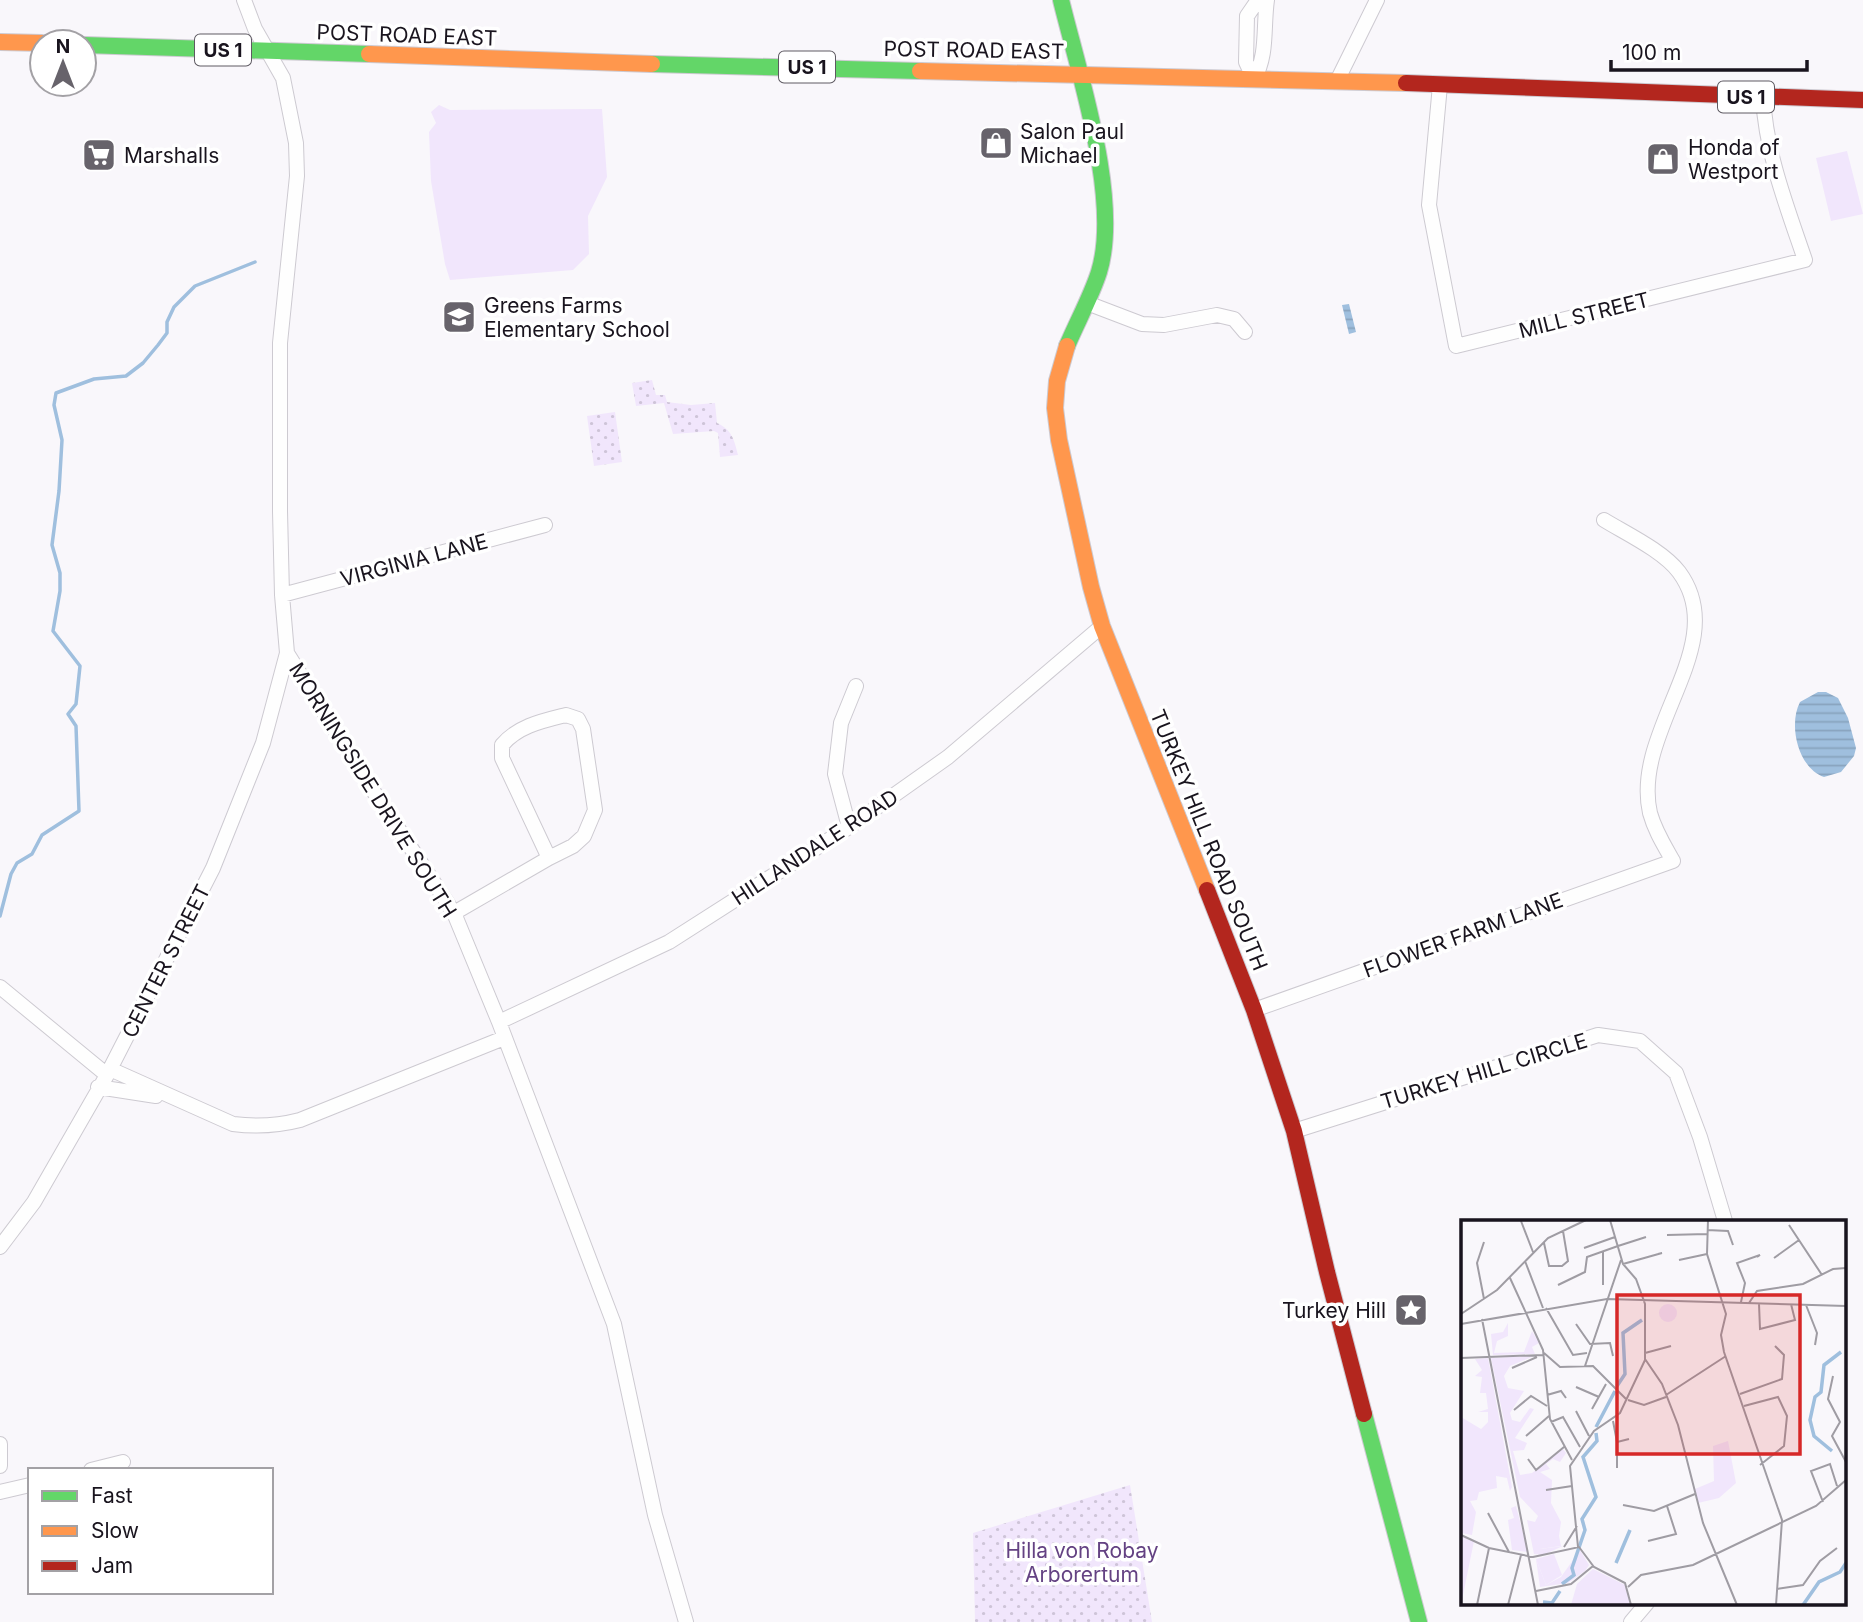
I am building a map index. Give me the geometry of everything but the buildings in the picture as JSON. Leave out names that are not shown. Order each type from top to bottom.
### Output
[{"type":"main road","name":"TURKEY HILL ROAD SOUTH","points":[[1061,0],[1092,128],[1106,218],[1103,258],[1087,303],[1063,355],[1055,408],[1091,587],[1102,626],[1254,1010],[1294,1131],[1330,1284],[1419,1622]]},
{"type":"main road","points":[[0,42],[28,43]]},
{"type":"main road","name":"POST ROAD EAST","points":[[98,46],[1337,81],[1863,100]]},
{"type":"street","name":"MORNINGSIDE DRIVE SOUTH","points":[[244,0],[255,29],[283,78],[294,127],[297,158],[280,343],[282,595],[287,653],[372,789],[454,912],[499,1022],[614,1324],[655,1515],[686,1622]]},
{"type":"street","points":[[1254,79],[1246,62],[1247,16],[1258,0]]},
{"type":"street","points":[[1254,79],[1263,56],[1267,0]]},
{"type":"street","points":[[1337,81],[1377,0]]},
{"type":"street","name":"MILL STREET","points":[[1440,85],[1429,205],[1456,346],[1805,260],[1777,179],[1765,126],[1763,97]]},
{"type":"street","points":[[1087,303],[1142,324],[1164,326],[1217,316],[1234,319],[1245,332]]},
{"type":"street","name":"FLOWER FARM LANE","points":[[1254,1010],[1673,861],[1657,833],[1650,810],[1650,762],[1657,735],[1695,637],[1696,614],[1679,573],[1666,559],[1604,520]]},
{"type":"street","name":"VIRGINIA LANE","points":[[282,595],[545,525]]},
{"type":"street","name":"HILLANDALE ROAD","points":[[499,1022],[669,942],[849,827],[948,757],[1102,626]]},
{"type":"street","name":"CENTER STREET","points":[[0,1247],[34,1202],[105,1077],[213,868],[263,743],[287,653]]},
{"type":"street","points":[[849,827],[835,774],[841,723],[856,686]]},
{"type":"street","points":[[454,912],[573,846],[584,836],[595,810],[583,729],[578,719],[566,715],[524,727],[502,745],[502,758],[549,858]]},
{"type":"street","points":[[0,987],[105,1077],[171,1098],[233,1124],[251,1126],[278,1126],[300,1120],[504,1038]]},
{"type":"street","name":"TURKEY HILL CIRCLE","points":[[1294,1131],[1598,1035],[1640,1041],[1676,1073],[1700,1137],[1725,1220]]},
{"type":"street","points":[[105,1077],[171,1098]]},
{"type":"street","points":[[0,1444],[0,1466]]},
{"type":"street","points":[[99,1468],[123,1462]]},
{"type":"street","points":[[0,1492],[28,1485]]},
{"type":"street","points":[[1632,1622],[1646,1604]]},
{"type":"green space","points":[[439,105],[450,110],[602,109],[607,177],[588,216],[589,254],[573,270],[450,280],[431,181],[429,132],[436,123],[431,112]]},
{"type":"green space","points":[[1847,151],[1863,214],[1831,221],[1816,158]]},
{"type":"green space","points":[[652,380],[656,395],[665,395],[667,402],[691,405],[715,403],[717,423],[732,436],[738,455],[720,457],[718,433],[714,431],[673,434],[664,403],[636,406],[632,383]]},
{"type":"green space","points":[[615,412],[622,462],[594,466],[587,416]]},
{"type":"green space","name":"Hilla von Robay Arborertum","points":[[1130,1485],[1152,1622],[975,1622],[973,1533]]},
{"type":"water","points":[[1349,304],[1356,332],[1349,334],[1342,305]]},
{"type":"water","points":[[1818,692],[1826,692],[1838,698],[1848,718],[1856,748],[1854,756],[1841,772],[1824,777],[1808,765],[1795,733],[1800,702]]},
{"type":"waterway","points":[[0,916],[11,874],[17,863],[32,854],[42,835],[79,811],[76,726],[68,714],[76,704],[80,666],[53,631],[60,591],[60,573],[52,545],[62,440],[54,405],[56,393],[94,379],[126,376],[143,363],[158,345],[167,333],[167,322],[174,307],[195,286],[255,262]]},
{"type":"traffic: fast","points":[[1061,0],[1095,137],[1105,210],[1104,243],[1099,272],[1067,346]]},
{"type":"traffic: fast","points":[[98,45],[369,54]]},
{"type":"traffic: fast","points":[[652,64],[920,71]]},
{"type":"traffic: fast","points":[[1364,1414],[1419,1622]]},
{"type":"traffic: slow","points":[[0,42],[28,43]]},
{"type":"traffic: slow","points":[[369,54],[652,64]]},
{"type":"traffic: slow","points":[[920,71],[1406,83]]},
{"type":"traffic: slow","points":[[1067,346],[1057,381],[1055,408],[1059,440],[1091,587],[1102,626],[1207,890]]},
{"type":"traffic: jam","points":[[1406,83],[1863,100]]},
{"type":"traffic: jam","points":[[1207,890],[1254,1010],[1294,1131],[1364,1414]]},
{"type":"place","name":"Salon Paul Michael","points":[[996,143]]},
{"type":"place","name":"Marshalls","points":[[99,155]]},
{"type":"place","name":"Honda of Westport","points":[[1663,159]]},
{"type":"place","name":"Greens Farms Elementary School","points":[[459,317]]},
{"type":"place","name":"Turkey Hill","points":[[1411,1310]]}]
